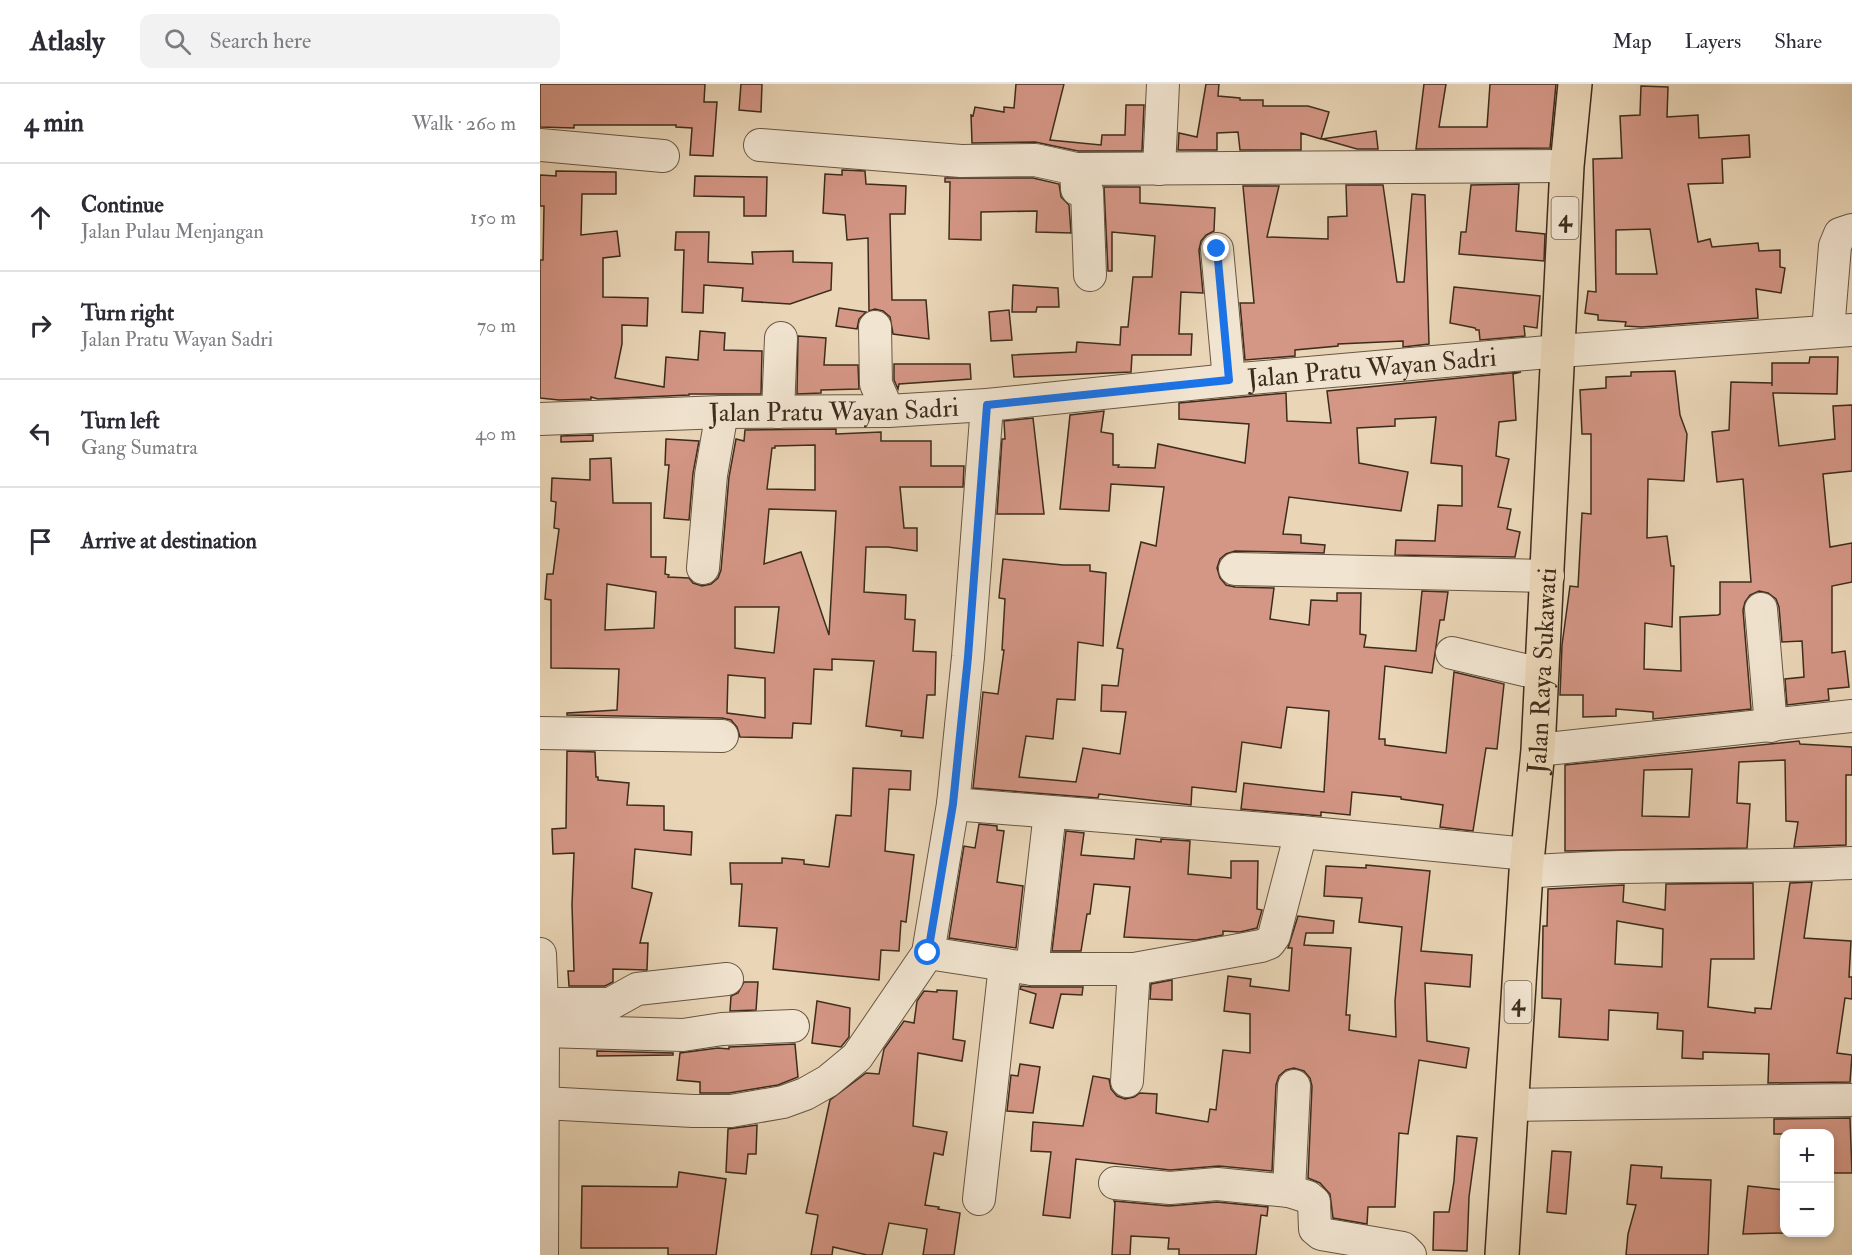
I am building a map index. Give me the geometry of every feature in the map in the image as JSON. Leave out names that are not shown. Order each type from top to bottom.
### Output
[{"type":"highway","name":"Jalan Raya Sukawati","points":[[1502,1255],[1527,863],[1538,750],[1568,166],[1575,84]]},
{"type":"street","points":[[1159,169],[1164,84]]},
{"type":"street","points":[[540,145],[663,156]]},
{"type":"street","points":[[760,145],[961,161],[1035,160],[1076,169],[1568,166]]},
{"type":"street","points":[[1076,169],[1077,189],[1087,190],[1090,275]]},
{"type":"street","points":[[1840,330],[1835,246],[1840,234],[1852,230]]},
{"type":"street","points":[[1217,249],[1229,380]]},
{"type":"street","points":[[875,327],[876,384],[888,411]]},
{"type":"street","name":"Jalan Pratu Wayan Sadri","points":[[540,419],[722,412],[888,411],[987,405],[1229,380],[1559,351],[1840,330]]},
{"type":"street","points":[[778,412],[781,338]]},
{"type":"street","points":[[543,1103],[731,1111],[783,1102],[805,1094],[828,1081],[856,1057],[928,953],[953,804],[968,657],[987,405]]},
{"type":"street","points":[[703,568],[711,475],[722,412]]},
{"type":"street","points":[[1234,569],[1548,576]]},
{"type":"street","points":[[1761,609],[1771,726]]},
{"type":"street","points":[[1452,653],[1541,672]]},
{"type":"street","points":[[1538,750],[1852,716]]},
{"type":"street","points":[[540,733],[722,736]]},
{"type":"street","points":[[953,804],[1301,832],[1527,863],[1583,867],[1775,867],[1852,863]]},
{"type":"street","points":[[979,1199],[1018,967],[1050,812]]},
{"type":"street","points":[[928,953],[1018,967],[1134,969],[1261,946],[1269,943],[1274,936],[1301,832]]},
{"type":"street","points":[[540,954],[543,1103],[542,1255]]},
{"type":"street","points":[[1127,1082],[1134,969]]},
{"type":"street","points":[[542,1013],[610,1004],[637,989],[727,979]]},
{"type":"street","points":[[542,1013],[683,1035],[722,1029],[793,1026]]},
{"type":"street","points":[[1288,1191],[1294,1086]]},
{"type":"street","points":[[1512,1105],[1852,1100]]},
{"type":"street","points":[[1115,1183],[1170,1188],[1217,1184],[1288,1191],[1308,1197],[1314,1202],[1315,1229],[1321,1234],[1403,1248],[1410,1255]]},
{"type":"building","points":[[540,84],[705,84],[704,102],[717,102],[713,156],[690,155],[692,128],[676,127],[676,125],[540,127]]},
{"type":"building","points":[[741,84],[762,84],[761,112],[739,110]]},
{"type":"building","points":[[1016,84],[1064,84],[1050,140],[1101,145],[1102,135],[1125,135],[1126,105],[1144,105],[1142,151],[1078,151],[1035,142],[972,143],[971,115],[973,116],[975,107],[1004,112],[1004,107],[1014,108]]},
{"type":"building","points":[[1206,84],[1219,84],[1218,96],[1240,98],[1240,100],[1263,100],[1263,106],[1308,106],[1329,112],[1321,139],[1301,133],[1301,150],[1240,150],[1238,132],[1217,133],[1217,150],[1178,150],[1179,133],[1197,137]]},
{"type":"building","points":[[1424,84],[1446,84],[1439,127],[1487,127],[1490,84],[1556,84],[1550,148],[1416,149]]},
{"type":"building","points":[[1641,86],[1668,87],[1667,117],[1698,115],[1699,138],[1749,135],[1750,157],[1722,159],[1723,183],[1688,184],[1698,242],[1710,239],[1712,247],[1758,243],[1759,251],[1780,250],[1780,267],[1785,268],[1781,293],[1756,289],[1758,318],[1642,327],[1625,326],[1626,322],[1598,320],[1598,315],[1585,313],[1588,291],[1596,292],[1593,159],[1622,158],[1620,116],[1640,115]],"holes":[[[1650,229],[1657,274],[1616,274],[1616,230]]]},
{"type":"building","points":[[1376,131],[1378,149],[1357,149],[1322,139]]},
{"type":"building","points":[[842,170],[865,171],[866,184],[906,186],[905,214],[890,214],[892,300],[926,300],[929,339],[893,334],[890,317],[883,311],[875,309],[869,311],[868,238],[847,240],[845,215],[823,213],[825,174],[842,175]]},
{"type":"building","points":[[556,171],[616,172],[616,194],[582,194],[581,235],[617,231],[620,256],[603,258],[603,297],[648,298],[647,326],[622,325],[622,344],[615,378],[664,387],[666,357],[698,360],[700,331],[725,333],[724,350],[762,351],[761,394],[689,394],[559,400],[540,398],[540,260],[543,260],[544,206],[540,206],[540,175],[556,176]]},
{"type":"building","points":[[695,176],[767,177],[766,216],[744,216],[744,197],[694,196]]},
{"type":"building","points":[[945,178],[1033,178],[1059,184],[1061,197],[1069,205],[1071,233],[1036,232],[1037,211],[981,212],[981,240],[949,239],[950,182],[945,182]]},
{"type":"building","points":[[1519,184],[1516,231],[1545,234],[1544,261],[1459,254],[1461,232],[1466,232],[1471,185]]},
{"type":"building","points":[[1346,185],[1383,185],[1397,282],[1404,282],[1412,194],[1425,195],[1429,344],[1403,347],[1403,341],[1338,344],[1338,346],[1295,350],[1295,356],[1245,360],[1240,303],[1254,303],[1243,186],[1279,186],[1267,237],[1328,239],[1328,217],[1347,216]]},
{"type":"building","points":[[1104,187],[1140,187],[1140,203],[1215,208],[1214,231],[1201,241],[1199,250],[1203,293],[1181,292],[1179,334],[1192,334],[1191,355],[1132,355],[1131,372],[1014,377],[1012,355],[1076,352],[1077,342],[1120,345],[1121,327],[1128,327],[1133,277],[1152,277],[1155,236],[1112,232],[1112,271],[1108,271]]},
{"type":"building","points":[[676,232],[709,232],[708,262],[753,264],[752,252],[793,251],[793,262],[832,263],[831,290],[790,304],[742,301],[743,288],[704,285],[703,313],[682,312],[684,250],[675,250]]},
{"type":"building","points":[[1013,285],[1058,288],[1059,307],[1037,307],[1036,312],[1012,312]]},
{"type":"building","points":[[1454,287],[1540,296],[1537,328],[1524,326],[1525,336],[1480,340],[1479,330],[1450,323]]},
{"type":"building","points":[[839,308],[866,312],[859,319],[857,329],[836,326]]},
{"type":"building","points":[[1009,310],[1012,340],[991,341],[989,312]]},
{"type":"building","points":[[798,336],[826,338],[824,365],[858,365],[859,389],[821,390],[821,393],[797,394]]},
{"type":"building","points":[[1810,357],[1838,357],[1837,394],[1773,393],[1779,446],[1835,439],[1833,406],[1852,405],[1852,471],[1823,474],[1830,547],[1852,543],[1852,582],[1832,586],[1832,653],[1845,651],[1849,687],[1828,689],[1829,700],[1787,705],[1785,679],[1804,677],[1802,641],[1782,642],[1779,607],[1776,599],[1768,593],[1759,591],[1750,595],[1743,610],[1751,709],[1653,719],[1653,712],[1616,709],[1616,716],[1583,717],[1583,695],[1560,695],[1562,645],[1570,586],[1578,587],[1582,513],[1591,514],[1591,434],[1582,434],[1580,390],[1606,388],[1606,377],[1631,376],[1631,372],[1675,371],[1680,415],[1687,434],[1684,481],[1648,479],[1647,538],[1667,536],[1671,566],[1674,566],[1672,627],[1645,623],[1644,669],[1681,671],[1680,617],[1718,615],[1720,614],[1720,582],[1751,582],[1743,479],[1717,482],[1712,432],[1729,430],[1731,382],[1772,383],[1772,363],[1809,363]]},
{"type":"building","points":[[894,364],[970,364],[971,379],[899,384],[898,389],[894,380]]},
{"type":"building","points":[[1521,372],[1513,374],[1516,420],[1499,422],[1496,456],[1509,459],[1498,507],[1511,509],[1507,529],[1520,532],[1515,557],[1395,555],[1396,540],[1435,541],[1438,505],[1462,506],[1462,466],[1431,463],[1436,417],[1395,419],[1395,426],[1357,428],[1359,463],[1408,472],[1401,511],[1289,497],[1283,534],[1301,535],[1301,543],[1325,545],[1324,553],[1235,551],[1220,559],[1217,568],[1220,578],[1226,585],[1274,588],[1270,619],[1309,625],[1311,600],[1337,601],[1337,593],[1361,593],[1360,634],[1366,635],[1364,647],[1416,651],[1422,591],[1448,592],[1444,620],[1440,620],[1432,673],[1385,666],[1379,739],[1385,739],[1385,745],[1446,753],[1454,672],[1504,684],[1497,749],[1486,748],[1473,831],[1440,827],[1443,805],[1401,799],[1401,797],[1352,792],[1350,815],[1321,812],[1321,816],[1241,809],[1244,783],[1324,792],[1329,711],[1287,707],[1281,748],[1242,742],[1236,792],[1192,787],[1191,805],[1099,794],[1098,798],[973,788],[983,692],[998,694],[1004,650],[1002,650],[1005,599],[999,598],[1003,559],[1063,565],[1090,565],[1090,571],[1106,573],[1103,646],[1078,642],[1075,700],[1057,699],[1053,739],[1026,736],[1019,777],[1076,782],[1083,748],[1120,754],[1126,712],[1101,711],[1102,685],[1118,686],[1123,649],[1117,648],[1141,542],[1156,546],[1164,487],[1111,484],[1109,511],[1060,509],[1070,415],[1104,411],[1101,432],[1113,434],[1113,465],[1119,465],[1118,467],[1155,468],[1158,444],[1245,463],[1249,424],[1179,419],[1179,403],[1286,393],[1287,421],[1331,423],[1327,391]]},
{"type":"building","points":[[1033,418],[1044,514],[997,514],[1002,439],[1005,439],[1004,421]]},
{"type":"building","points":[[836,429],[836,434],[881,432],[881,441],[931,441],[931,466],[964,466],[963,487],[900,487],[904,528],[917,528],[917,551],[866,547],[864,592],[906,595],[905,619],[915,620],[913,651],[936,652],[935,695],[927,695],[923,738],[901,736],[902,731],[866,726],[874,661],[832,659],[832,670],[814,669],[811,724],[793,723],[792,738],[740,737],[737,727],[731,720],[722,718],[567,715],[567,713],[617,710],[619,669],[551,668],[551,600],[545,599],[547,574],[553,574],[559,529],[554,528],[556,502],[551,501],[552,478],[590,480],[590,459],[611,458],[613,503],[651,503],[651,557],[666,557],[665,574],[669,575],[668,577],[689,578],[693,583],[702,586],[711,584],[718,578],[721,570],[729,477],[736,439],[744,441],[745,430]],"holes":[[[815,445],[815,490],[767,489],[772,448]],[[769,509],[836,511],[829,635],[801,552],[764,564]],[[607,584],[656,592],[654,628],[605,630]],[[735,607],[779,607],[774,653],[735,648]],[[728,675],[765,678],[765,718],[727,713]]]},
{"type":"building","points":[[593,435],[593,441],[561,442],[561,436]]},
{"type":"building","points":[[666,439],[699,441],[693,473],[689,520],[664,518],[669,465],[665,465]]},
{"type":"building","points":[[1799,741],[1800,744],[1852,747],[1852,775],[1846,775],[1846,845],[1794,847],[1798,822],[1786,821],[1785,760],[1739,762],[1737,803],[1750,804],[1747,848],[1565,851],[1565,765]],"holes":[[[1692,769],[1689,817],[1642,816],[1644,770]]]},
{"type":"building","points":[[567,751],[595,752],[598,780],[629,783],[627,805],[664,806],[664,830],[692,832],[691,855],[635,849],[632,888],[652,893],[640,943],[648,943],[647,970],[613,969],[613,982],[605,986],[569,986],[568,971],[574,971],[572,905],[574,853],[553,854],[552,829],[566,828]]},
{"type":"building","points":[[853,768],[911,771],[910,790],[889,789],[885,851],[914,855],[906,922],[901,921],[899,951],[881,950],[879,980],[773,969],[777,928],[739,926],[742,884],[731,884],[730,863],[782,863],[782,858],[804,860],[804,864],[829,867],[836,815],[851,816]]},
{"type":"building","points":[[979,824],[997,826],[997,830],[1004,831],[997,882],[1023,886],[1016,948],[949,938],[964,846],[975,848]]},
{"type":"building","points":[[1066,831],[1084,833],[1081,855],[1134,859],[1136,839],[1161,842],[1161,839],[1190,841],[1188,874],[1231,878],[1231,861],[1258,861],[1257,909],[1262,910],[1257,928],[1240,932],[1223,931],[1223,935],[1196,940],[1124,937],[1130,887],[1094,884],[1081,951],[1052,951]]},
{"type":"building","points":[[1366,865],[1430,871],[1421,951],[1472,955],[1470,987],[1425,983],[1427,1041],[1469,1048],[1466,1068],[1419,1060],[1408,1134],[1399,1133],[1395,1207],[1368,1207],[1367,1224],[1333,1218],[1330,1194],[1320,1183],[1308,1178],[1312,1086],[1310,1078],[1304,1071],[1294,1068],[1286,1070],[1279,1076],[1276,1085],[1272,1171],[1219,1166],[1170,1170],[1076,1159],[1070,1218],[1043,1215],[1051,1152],[1031,1151],[1033,1122],[1083,1126],[1093,1076],[1109,1079],[1111,1089],[1117,1096],[1125,1099],[1140,1093],[1157,1094],[1156,1113],[1208,1122],[1210,1109],[1216,1110],[1223,1050],[1250,1053],[1250,1014],[1224,1011],[1228,976],[1251,979],[1250,986],[1289,991],[1292,948],[1288,948],[1298,916],[1334,921],[1333,933],[1306,933],[1304,945],[1351,948],[1346,1015],[1350,1015],[1349,1030],[1396,1037],[1395,1001],[1402,927],[1359,922],[1362,898],[1324,896],[1326,866],[1366,868]]},
{"type":"building","points":[[1812,882],[1804,938],[1851,941],[1849,977],[1852,977],[1852,999],[1845,998],[1837,1053],[1852,1055],[1850,1082],[1768,1083],[1769,1054],[1703,1052],[1703,1059],[1682,1058],[1683,1031],[1657,1029],[1658,1013],[1609,1010],[1608,1040],[1559,1037],[1561,999],[1542,998],[1543,926],[1547,926],[1548,889],[1624,885],[1623,902],[1665,910],[1666,884],[1753,883],[1754,959],[1711,959],[1708,1007],[1755,1013],[1755,1008],[1771,1009],[1790,883]],"holes":[[[1617,921],[1663,929],[1662,967],[1615,964]]]},
{"type":"building","points":[[1172,980],[1172,1000],[1150,999],[1151,984]]},
{"type":"building","points":[[744,982],[758,982],[756,1010],[730,1011],[731,996],[738,993]]},
{"type":"building","points":[[1021,986],[1083,987],[1082,995],[1061,994],[1053,1028],[1030,1023],[1036,994],[1020,989]]},
{"type":"building","points":[[937,990],[957,991],[953,1039],[965,1041],[962,1061],[918,1053],[913,1126],[947,1132],[943,1155],[934,1153],[925,1205],[960,1213],[954,1255],[923,1255],[927,1229],[889,1223],[882,1255],[867,1255],[833,1247],[832,1255],[811,1255],[818,1215],[806,1213],[830,1100],[866,1073],[879,1074],[884,1049],[904,1021],[914,1023],[917,1001],[924,991],[937,992]]},
{"type":"building","points":[[817,1001],[850,1008],[849,1037],[841,1047],[812,1043]]},
{"type":"building","points":[[795,1044],[798,1077],[778,1085],[729,1093],[700,1093],[700,1082],[677,1080],[680,1053],[718,1048],[729,1049],[729,1047]]},
{"type":"building","points":[[597,1051],[673,1053],[673,1055],[597,1056]]},
{"type":"building","points":[[1020,1064],[1040,1067],[1033,1113],[1007,1111],[1011,1075],[1018,1076]]},
{"type":"building","points":[[1850,1118],[1852,1173],[1834,1173],[1834,1129],[1780,1129],[1780,1134],[1774,1134],[1774,1119]]},
{"type":"building","points":[[757,1125],[756,1154],[748,1154],[746,1174],[726,1172],[728,1129]]},
{"type":"building","points":[[1457,1136],[1477,1138],[1469,1197],[1467,1251],[1433,1250],[1434,1212],[1449,1212]]},
{"type":"building","points":[[1552,1151],[1571,1152],[1566,1214],[1547,1212]]},
{"type":"building","points":[[1631,1165],[1662,1167],[1661,1178],[1711,1180],[1708,1255],[1626,1255],[1628,1234],[1636,1205],[1627,1204]]},
{"type":"building","points":[[679,1172],[726,1179],[716,1255],[668,1255],[668,1248],[581,1248],[582,1186],[677,1187]]},
{"type":"building","points":[[1748,1186],[1780,1189],[1780,1233],[1743,1234]]},
{"type":"building","points":[[1114,1201],[1169,1206],[1217,1202],[1268,1207],[1267,1216],[1261,1215],[1256,1255],[1179,1255],[1179,1249],[1168,1249],[1169,1238],[1131,1236],[1130,1255],[1112,1255]]},
{"type":"route","points":[[928,953],[953,804],[968,657],[987,405],[1229,380],[1217,249]]}]
